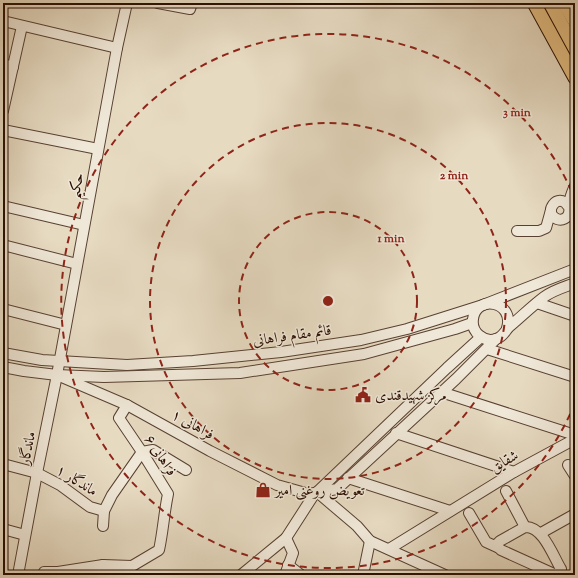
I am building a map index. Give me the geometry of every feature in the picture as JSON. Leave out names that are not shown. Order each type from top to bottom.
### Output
[{"type":"main road","points":[[534,3],[575,78]]},
{"type":"main road","points":[[550,3],[575,49]]},
{"type":"street","name":"حکیم","points":[[57,375],[117,48],[127,3]]},
{"type":"street","points":[[158,3],[190,9],[192,3]]},
{"type":"street","points":[[3,21],[117,48]]},
{"type":"street","points":[[3,110],[8,65],[22,26]]},
{"type":"street","points":[[3,130],[98,149]]},
{"type":"street","points":[[517,231],[539,231],[546,228],[553,206],[565,193],[574,187]]},
{"type":"street","points":[[553,206],[552,216],[556,219],[562,220],[567,217],[571,206],[574,187]]},
{"type":"street","points":[[553,206],[561,201],[571,206]]},
{"type":"street","points":[[3,206],[84,225]]},
{"type":"street","points":[[3,245],[77,264]]},
{"type":"street","name":"قائم مقام فراهانی","points":[[3,353],[42,360],[126,365],[193,361],[265,354],[361,340],[407,329],[483,305],[575,269]]},
{"type":"street","points":[[507,328],[553,292],[575,283]]},
{"type":"street","points":[[491,303],[500,306],[503,308],[509,320],[507,328],[502,336],[496,339],[490,340],[482,337],[475,331],[472,323],[476,311],[483,305],[491,303]]},
{"type":"street","points":[[538,303],[575,316]]},
{"type":"street","points":[[3,309],[66,325]]},
{"type":"street","name":"قائم مقام فراهانی","points":[[57,375],[104,377],[240,373],[364,354],[472,323]]},
{"type":"street","points":[[241,575],[286,538],[316,493],[447,368],[482,337]]},
{"type":"street","points":[[316,493],[337,489],[456,379],[496,339]]},
{"type":"street","points":[[487,349],[575,377]]},
{"type":"street","points":[[3,367],[57,375]]},
{"type":"street","points":[[447,368],[456,379]]},
{"type":"street","name":"فراهانی ۱","points":[[57,375],[127,405],[210,451],[277,485],[305,493],[316,493]]},
{"type":"street","name":"ماندگار","points":[[18,575],[57,375]]},
{"type":"street","points":[[441,392],[575,435]]},
{"type":"street","name":"فراهانی ۶","points":[[102,570],[132,566],[159,550],[168,494],[119,418],[127,405]]},
{"type":"street","points":[[396,433],[514,472]]},
{"type":"street","name":"شقایق","points":[[388,549],[514,472],[575,439]]},
{"type":"street","points":[[142,452],[153,450],[186,470]]},
{"type":"street","name":"ماندگار ۱","points":[[3,464],[37,473],[60,485],[90,508],[104,511],[112,495],[142,452]]},
{"type":"street","points":[[568,465],[575,476]]},
{"type":"street","points":[[348,478],[450,511]]},
{"type":"street","points":[[506,491],[526,527]]},
{"type":"street","points":[[316,493],[357,526],[370,541],[445,575]]},
{"type":"street","points":[[103,526],[104,511]]},
{"type":"street","points":[[468,513],[486,542],[554,574],[559,574],[561,569],[541,533],[534,529],[526,527],[500,541],[496,545],[497,547]]},
{"type":"street","points":[[541,533],[575,514]]},
{"type":"street","points":[[3,529],[25,535]]},
{"type":"street","points":[[286,538],[293,553],[287,570],[301,575]]},
{"type":"street","points":[[363,575],[370,541]]},
{"type":"street","points":[[44,572],[102,570]]},
{"type":"place","name":"مرکز شهیدقندی","points":[[363,395]]},
{"type":"place","name":"تعویض روغنی امیر","points":[[263,490]]}]
